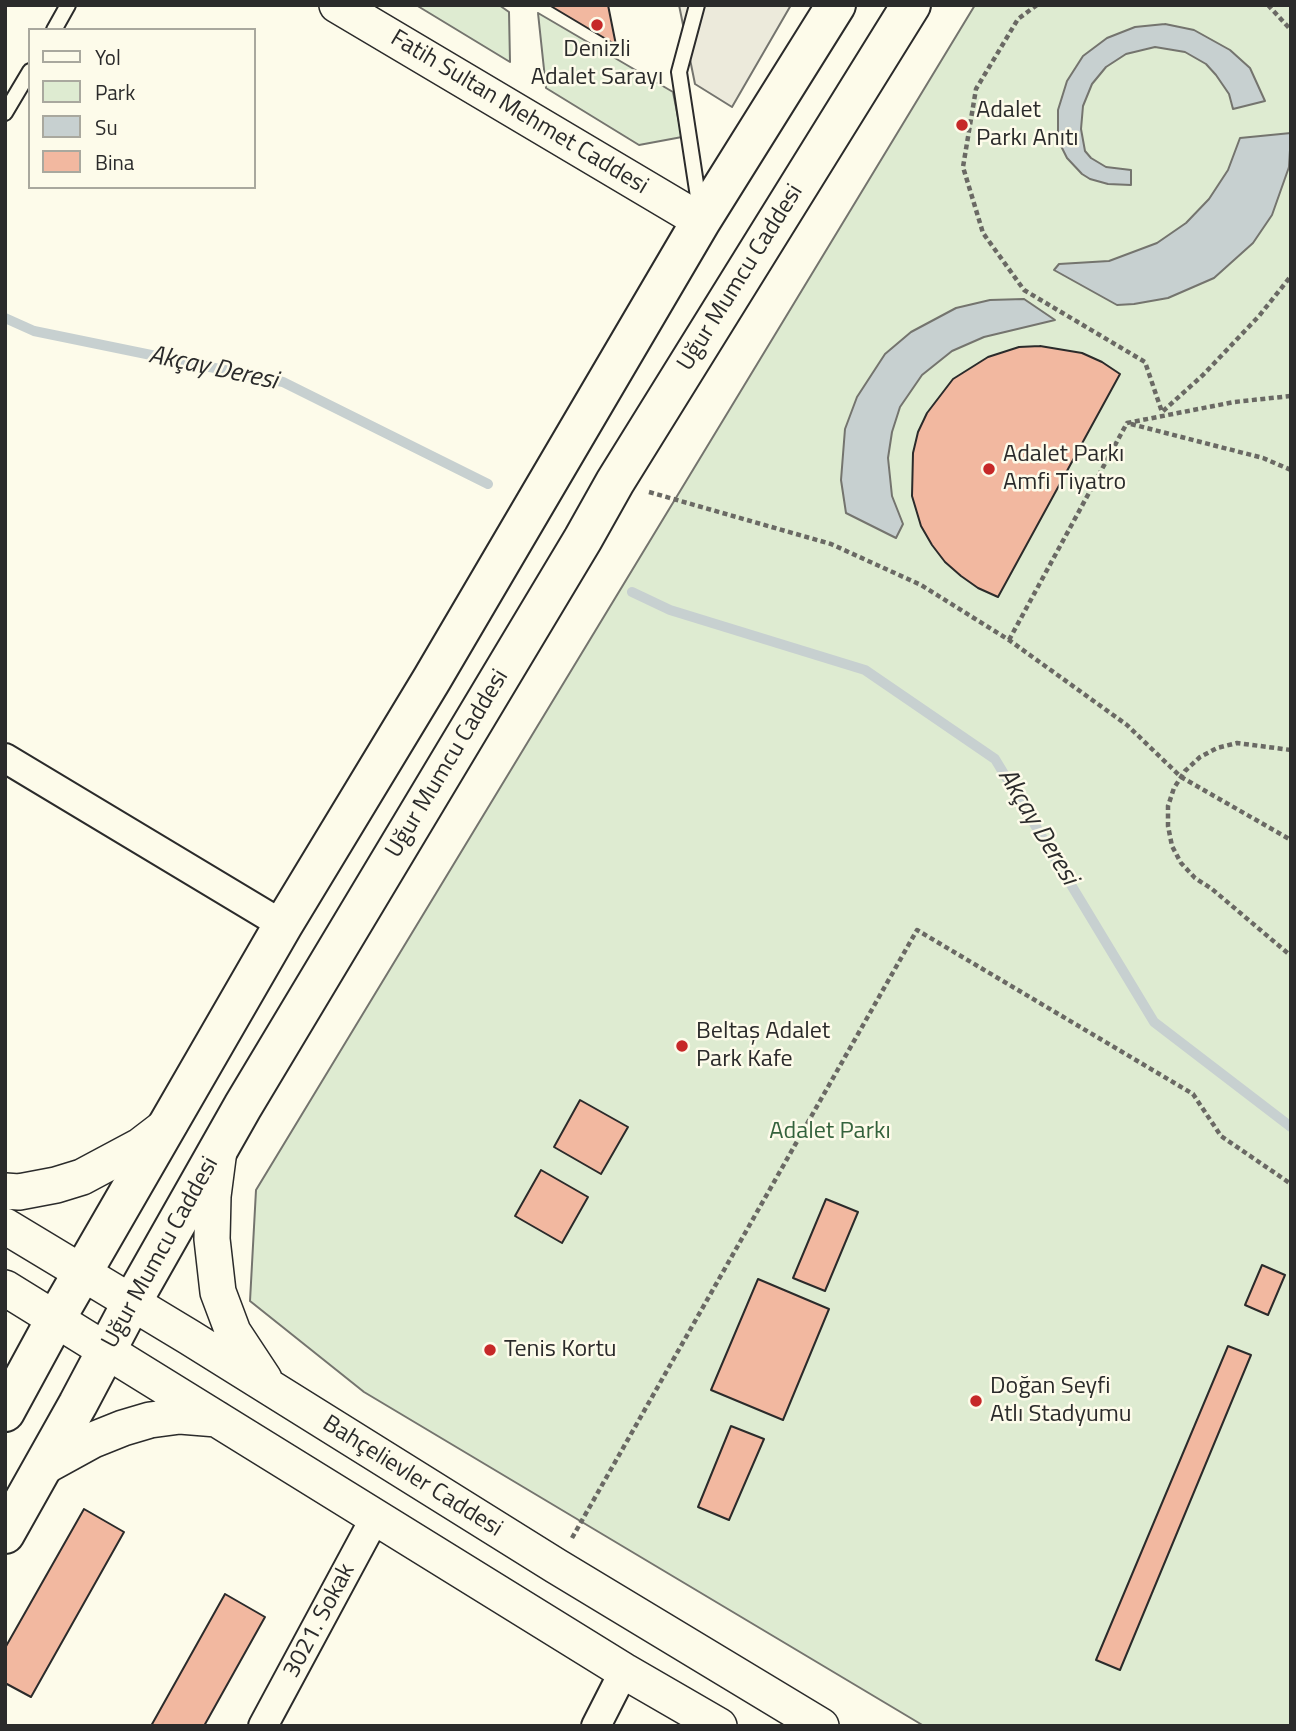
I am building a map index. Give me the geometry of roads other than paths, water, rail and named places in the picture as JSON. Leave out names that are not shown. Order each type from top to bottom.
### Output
[{"type":"main road","points":[[5,1412],[82,1273],[284,925],[701,221],[836,5]]},
{"type":"main road","name":"Uğur Mumcu Caddesi","points":[[5,1534],[219,1148],[615,482],[911,5]]},
{"type":"street","name":"Fatih Sultan Mehmet Caddesi","points":[[337,5],[701,221]]},
{"type":"street","points":[[5,758],[284,925]]},
{"type":"street","points":[[5,1191],[19,1192],[82,1177],[140,1146],[170,1123]]},
{"type":"street","points":[[219,1148],[213,1196],[212,1239],[218,1292],[233,1332],[269,1387]]},
{"type":"street","name":"Bahçelievler Caddesi","points":[[5,1226],[821,1726]]},
{"type":"street","points":[[5,1288],[624,1671],[719,1726]]},
{"type":"street","points":[[43,1468],[93,1440],[150,1420],[180,1416],[220,1420]]},
{"type":"street","name":"3021. Sokak","points":[[263,1726],[376,1516]]},
{"type":"street","points":[[596,1726],[624,1671]]},
{"type":"lane","points":[[55,28],[68,5]]},
{"type":"lane","points":[[697,5],[679,72],[701,221]]},
{"type":"lane","points":[[5,113],[28,74]]},
{"type":"water","points":[[1165,24],[1194,30],[1230,50],[1250,68],[1265,101],[1233,109],[1229,94],[1216,75],[1206,64],[1185,52],[1155,47],[1126,54],[1106,67],[1092,84],[1083,106],[1081,129],[1085,151],[1091,158],[1106,167],[1131,170],[1131,185],[1108,184],[1090,179],[1067,158],[1058,140],[1058,110],[1067,81],[1083,56],[1107,38],[1135,27]]},
{"type":"water","points":[[1291,133],[1289,167],[1272,215],[1253,243],[1214,278],[1168,298],[1117,305],[1054,270],[1059,264],[1109,261],[1157,243],[1186,223],[1209,199],[1228,170],[1240,138]]},
{"type":"water","points":[[1024,299],[1055,320],[984,337],[952,351],[922,375],[900,407],[888,458],[892,496],[903,524],[896,538],[846,513],[841,480],[845,429],[857,397],[885,354],[911,332],[956,308],[990,300]]},
{"type":"waterway","name":"Akçay Deresi","points":[[5,318],[34,331],[283,382],[488,484]]},
{"type":"waterway","name":"Akçay Deresi","points":[[632,592],[670,610],[865,670],[995,759],[1154,1022],[1291,1127]]},
{"type":"place","name":"Denizli Adalet Sarayı","points":[[597,25]]},
{"type":"place","name":"Adalet Parkı Anıtı","points":[[962,125]]},
{"type":"place","name":"Adalet Parkı Amfi Tiyatro","points":[[989,469]]},
{"type":"place","name":"Beltaş Adalet Park Kafe","points":[[682,1046]]},
{"type":"place","name":"Tenis Kortu","points":[[490,1350]]},
{"type":"place","name":"Doğan Seyfi Atlı Stadyumu","points":[[976,1401]]},
{"type":"park label","name":"Adalet Parkı","points":[[830,1132]]}]
